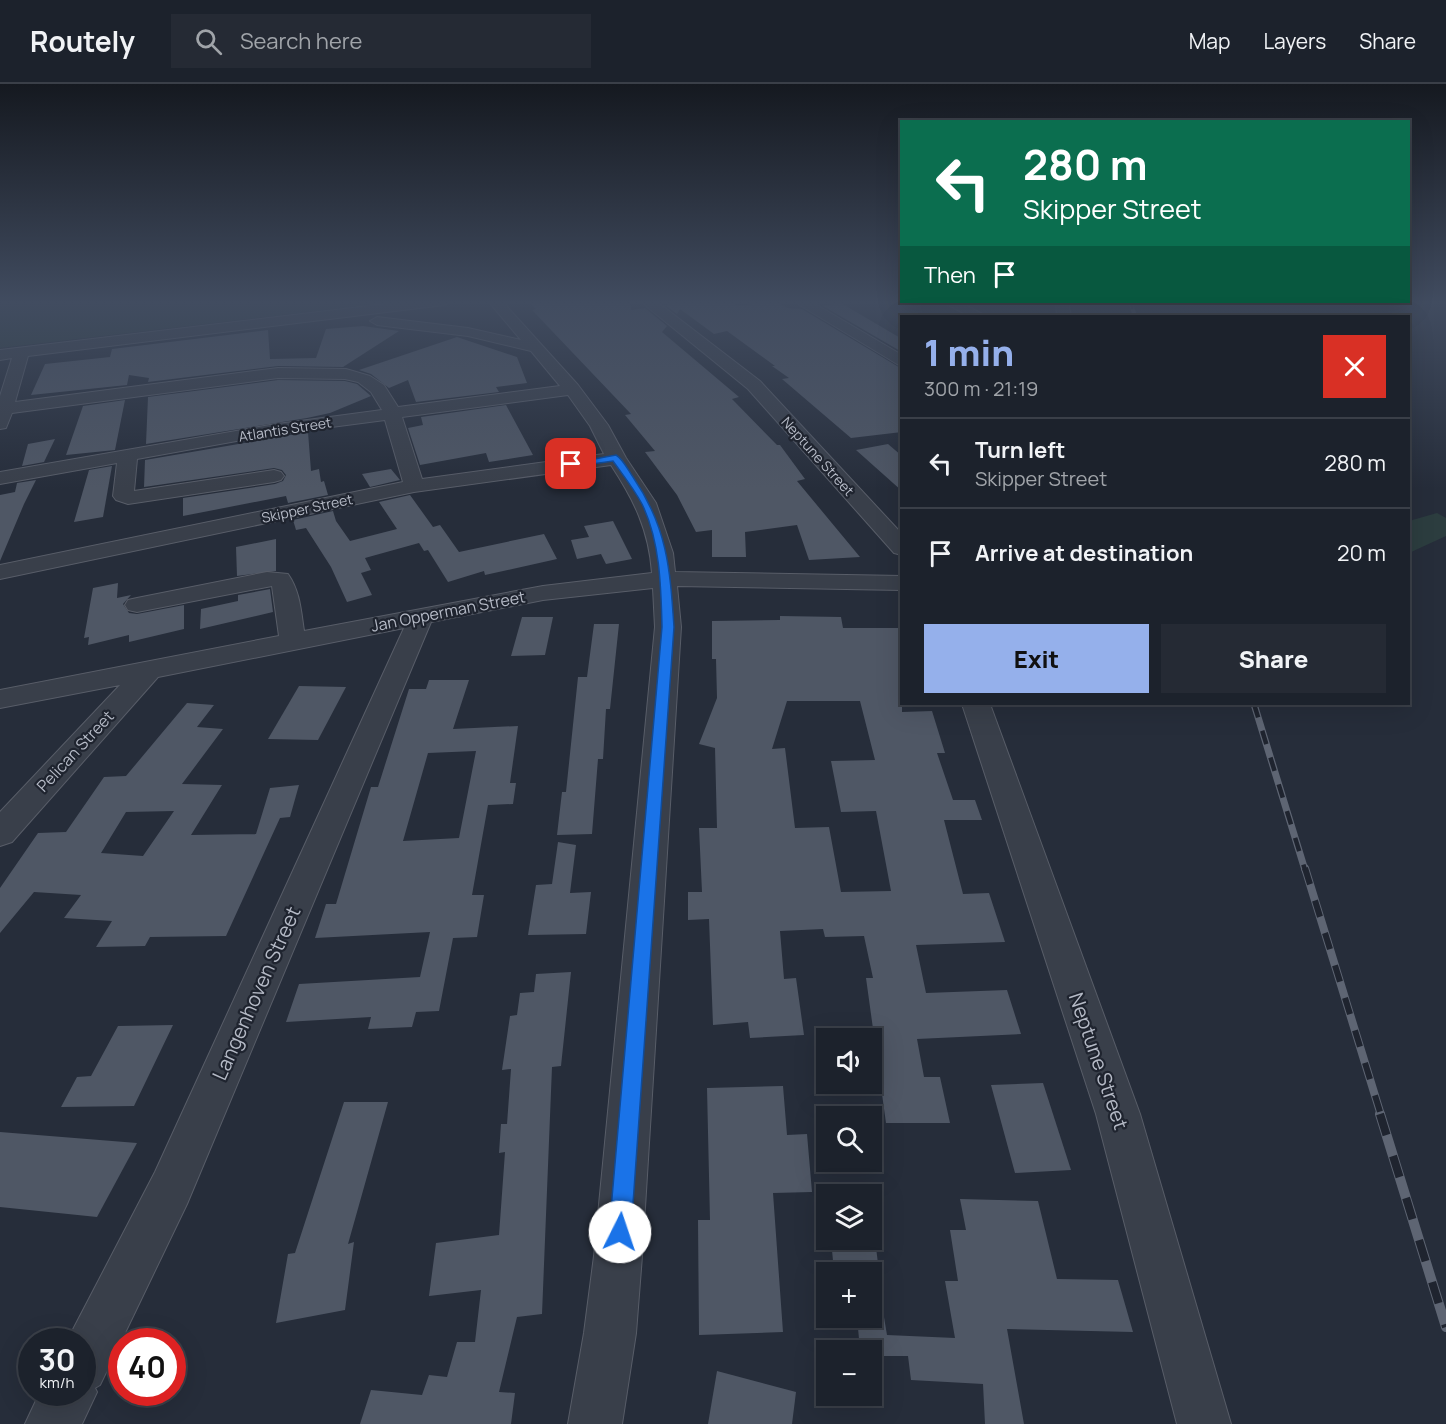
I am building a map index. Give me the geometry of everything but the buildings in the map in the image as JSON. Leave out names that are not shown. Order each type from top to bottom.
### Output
[{"type":"street","points":[[0,425],[18,364]]},
{"type":"street","points":[[550,364],[599,425],[616,458],[646,503],[656,527],[666,579],[668,627],[619,1244],[610,1333],[595,1424]]},
{"type":"street","name":"Neptune Street","points":[[727,364],[754,385],[900,546]]},
{"type":"street","points":[[3,409],[267,374],[305,372],[346,374],[364,379],[378,389],[392,412],[414,486]]},
{"type":"street","name":"Atlantis Street","points":[[0,478],[270,430],[572,389]]},
{"type":"street","points":[[270,430],[277,514]]},
{"type":"street","points":[[128,455],[123,496],[128,498],[274,476]]},
{"type":"street","name":"Skipper Street","points":[[0,572],[414,486],[616,458]]},
{"type":"street","points":[[137,605],[267,579],[280,579],[285,588],[293,641]]},
{"type":"street","name":"Jan Opperman Street","points":[[0,699],[543,593],[666,579],[900,583]]},
{"type":"street","name":"Langenhoven Street","points":[[96,1339],[171,1188],[422,615]]},
{"type":"street","name":"Pelican Street","points":[[0,833],[149,670]]},
{"type":"street","name":"Neptune Street","points":[[976,705],[1118,1114],[1204,1424]]},
{"type":"street","points":[[52,1424],[62,1406]]},
{"type":"shaded area","points":[[1437,513],[1446,518],[1446,536],[1410,553],[1410,521]]},
{"type":"railway","points":[[1254,705],[1305,870]]},
{"type":"railway","points":[[1305,868],[1381,1115]]},
{"type":"railway","points":[[1380,1114],[1446,1327]]},
{"type":"route","points":[[571,464],[616,458],[646,503],[656,527],[666,579],[668,627],[620,1232]]}]
